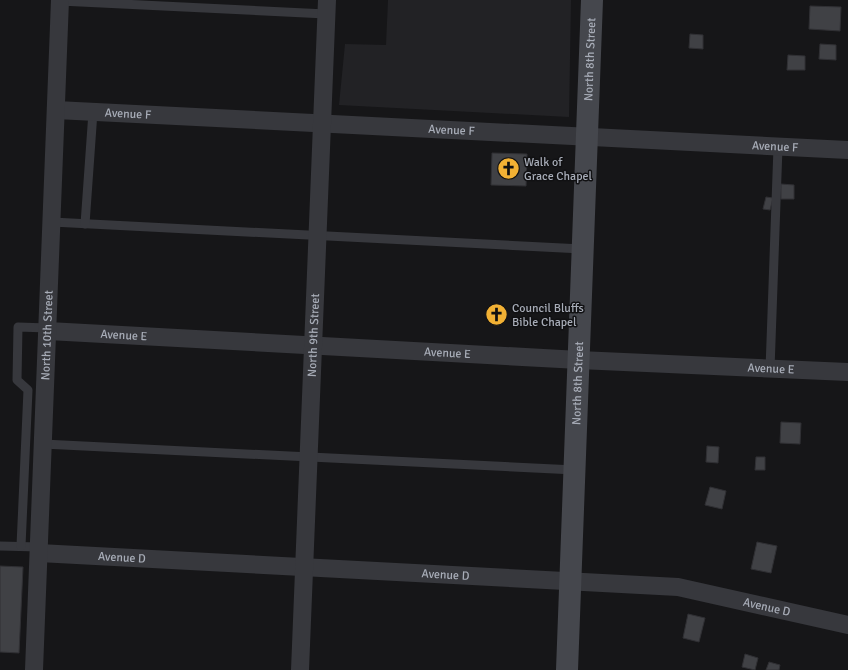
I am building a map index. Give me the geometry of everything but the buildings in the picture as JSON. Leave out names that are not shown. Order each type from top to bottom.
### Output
[{"type":"main road","name":"North 8th Street","points":[[567,670],[584,250],[592,0]]},
{"type":"street","name":"North 10th Street","points":[[34,670],[33,549],[43,444],[60,1]]},
{"type":"street","name":"North 9th Street","points":[[300,670],[327,7]]},
{"type":"street","name":"Avenue F","points":[[56,110],[848,150]]},
{"type":"street","name":"Avenue E","points":[[48,330],[579,360],[848,372]]},
{"type":"street","name":"Avenue D","points":[[33,549],[305,567],[678,587],[848,625]]},
{"type":"lane","points":[[60,1],[327,7]]},
{"type":"lane","points":[[85,224],[93,112]]},
{"type":"lane","points":[[770,368],[778,147]]},
{"type":"lane","points":[[52,222],[584,250]]},
{"type":"lane","points":[[0,546],[33,549],[28,390],[17,380],[18,327],[48,330]]},
{"type":"lane","points":[[43,444],[575,470]]},
{"type":"shaded area","points":[[388,0],[571,0],[569,117],[339,105],[345,44],[386,45]]},
{"type":"place","name":"Walk of Grace Chapel","points":[[509,169]]},
{"type":"place","name":"Council Bluffs Bible Chapel","points":[[496,315]]}]
